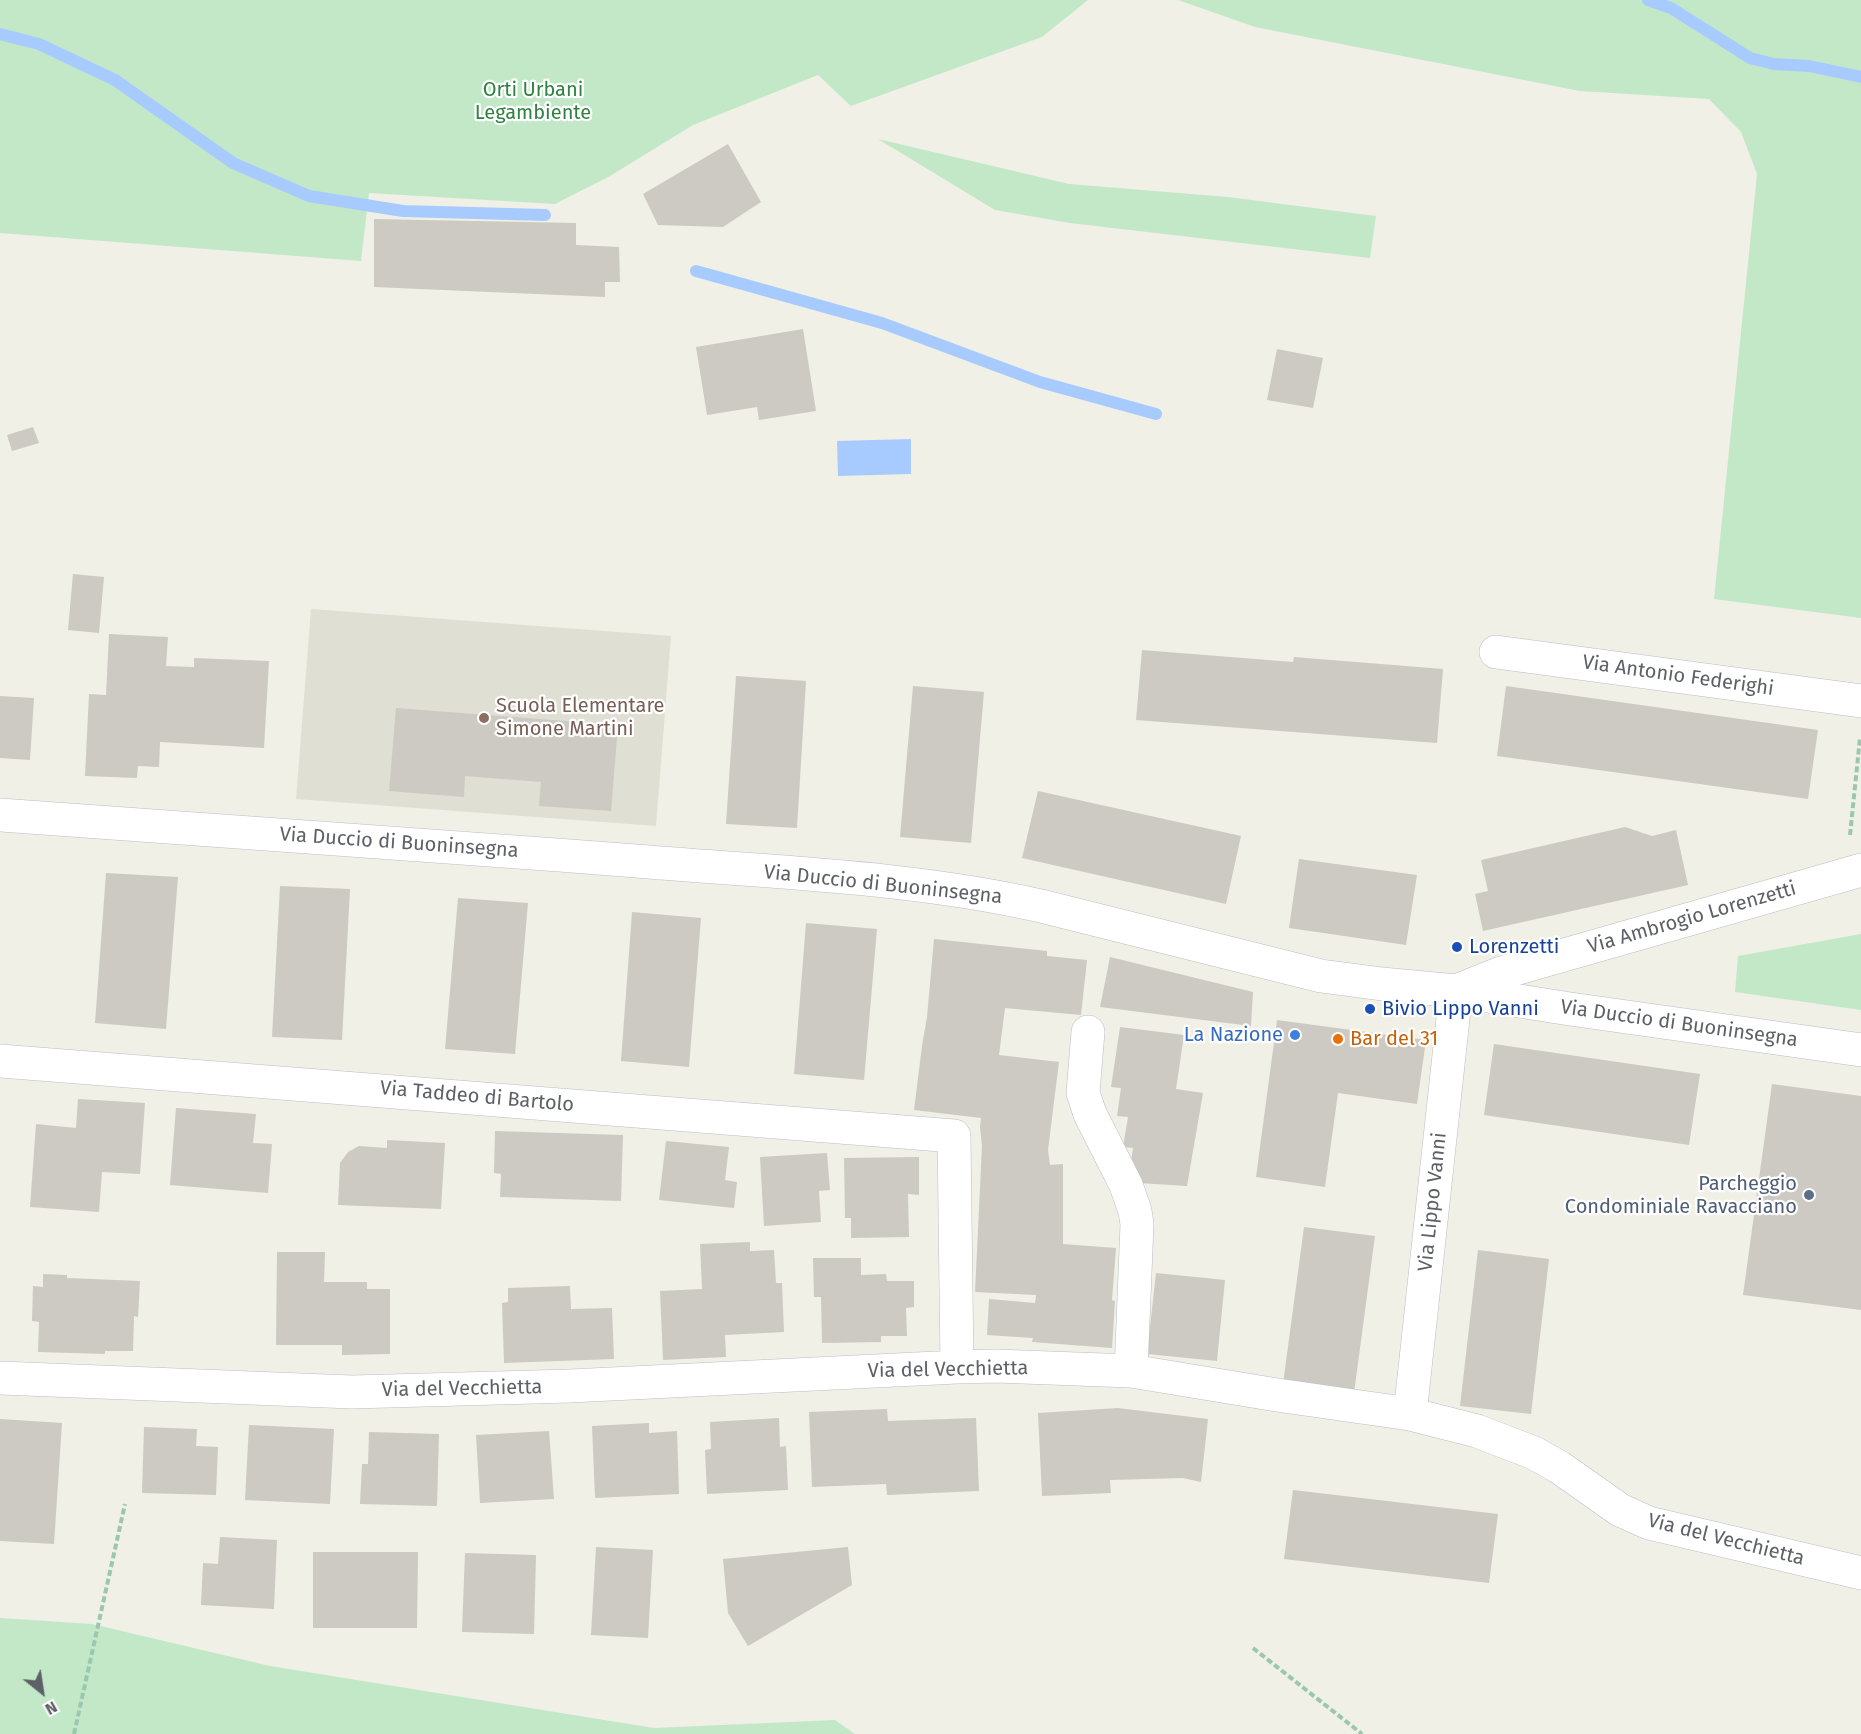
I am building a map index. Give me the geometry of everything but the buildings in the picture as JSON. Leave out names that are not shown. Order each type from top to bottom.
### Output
[{"type":"street","name":"Via Antonio Federighi","points":[[1496,652],[1861,701]]},
{"type":"street","name":"Via Duccio di Buoninsegna","points":[[0,815],[506,851],[935,887],[1004,897],[1321,976],[1456,991],[1861,1050]]},
{"type":"street","name":"Via Ambrogio Lorenzetti","points":[[1456,991],[1501,973],[1855,857]]},
{"type":"street","name":"Via Lippo Vanni","points":[[1410,1414],[1456,991]]},
{"type":"street","points":[[1088,1032],[1083,1093],[1090,1113],[1131,1198],[1137,1224],[1131,1371]]},
{"type":"street","name":"Via Taddeo di Bartolo","points":[[0,1061],[954,1136],[957,1367]]},
{"type":"street","name":"Via del Vecchietta","points":[[0,1378],[352,1392],[582,1386],[957,1367],[996,1366],[1131,1371],[1410,1414],[1478,1431],[1534,1453],[1559,1467],[1620,1510],[1649,1523],[1861,1573]]},
{"type":"path","points":[[1855,857],[1861,732]]},
{"type":"path","points":[[74,1734],[125,1504]]},
{"type":"path","points":[[1253,1648],[1362,1734]]},
{"type":"shaded area","name":"Scuola Elementare Simone Martini","points":[[311,609],[671,636],[656,826],[296,799]]},
{"type":"green space","name":"Orti Urbani Legambiente","points":[[0,0],[1088,0],[1042,37],[851,106],[818,75],[693,125],[610,176],[555,204],[369,193],[361,261],[0,233]]},
{"type":"green space","points":[[1178,0],[1861,0],[1861,618],[1714,599],[1757,174],[1741,132],[1709,99],[1580,91],[1255,27]]},
{"type":"green space","points":[[878,139],[1069,184],[1228,197],[1376,216],[1370,258],[1070,223],[995,210]]},
{"type":"green space","points":[[1861,934],[1861,1010],[1735,992],[1738,956]]},
{"type":"green space","points":[[0,1618],[92,1624],[270,1666],[654,1728],[835,1720],[855,1734],[0,1734]]},
{"type":"water","points":[[911,439],[911,474],[838,476],[837,441]]},
{"type":"waterway","points":[[1648,0],[1671,8],[1750,58],[1774,64],[1809,66],[1861,77]]},
{"type":"waterway","points":[[0,34],[39,44],[115,80],[233,163],[309,196],[403,211],[545,215]]},
{"type":"waterway","points":[[696,271],[882,323],[1040,382],[1156,414]]},
{"type":"place","name":"Scuola Elementare Simone Martini","points":[[484,718]]},
{"type":"place","name":"Lorenzetti","points":[[1457,947]]},
{"type":"place","name":"Bivio Lippo Vanni","points":[[1370,1009]]},
{"type":"place","name":"La Nazione","points":[[1295,1035]]},
{"type":"place","name":"Bar del 31","points":[[1338,1039]]},
{"type":"place","name":"Parcheggio Condominiale Ravacciano","points":[[1809,1195]]}]
